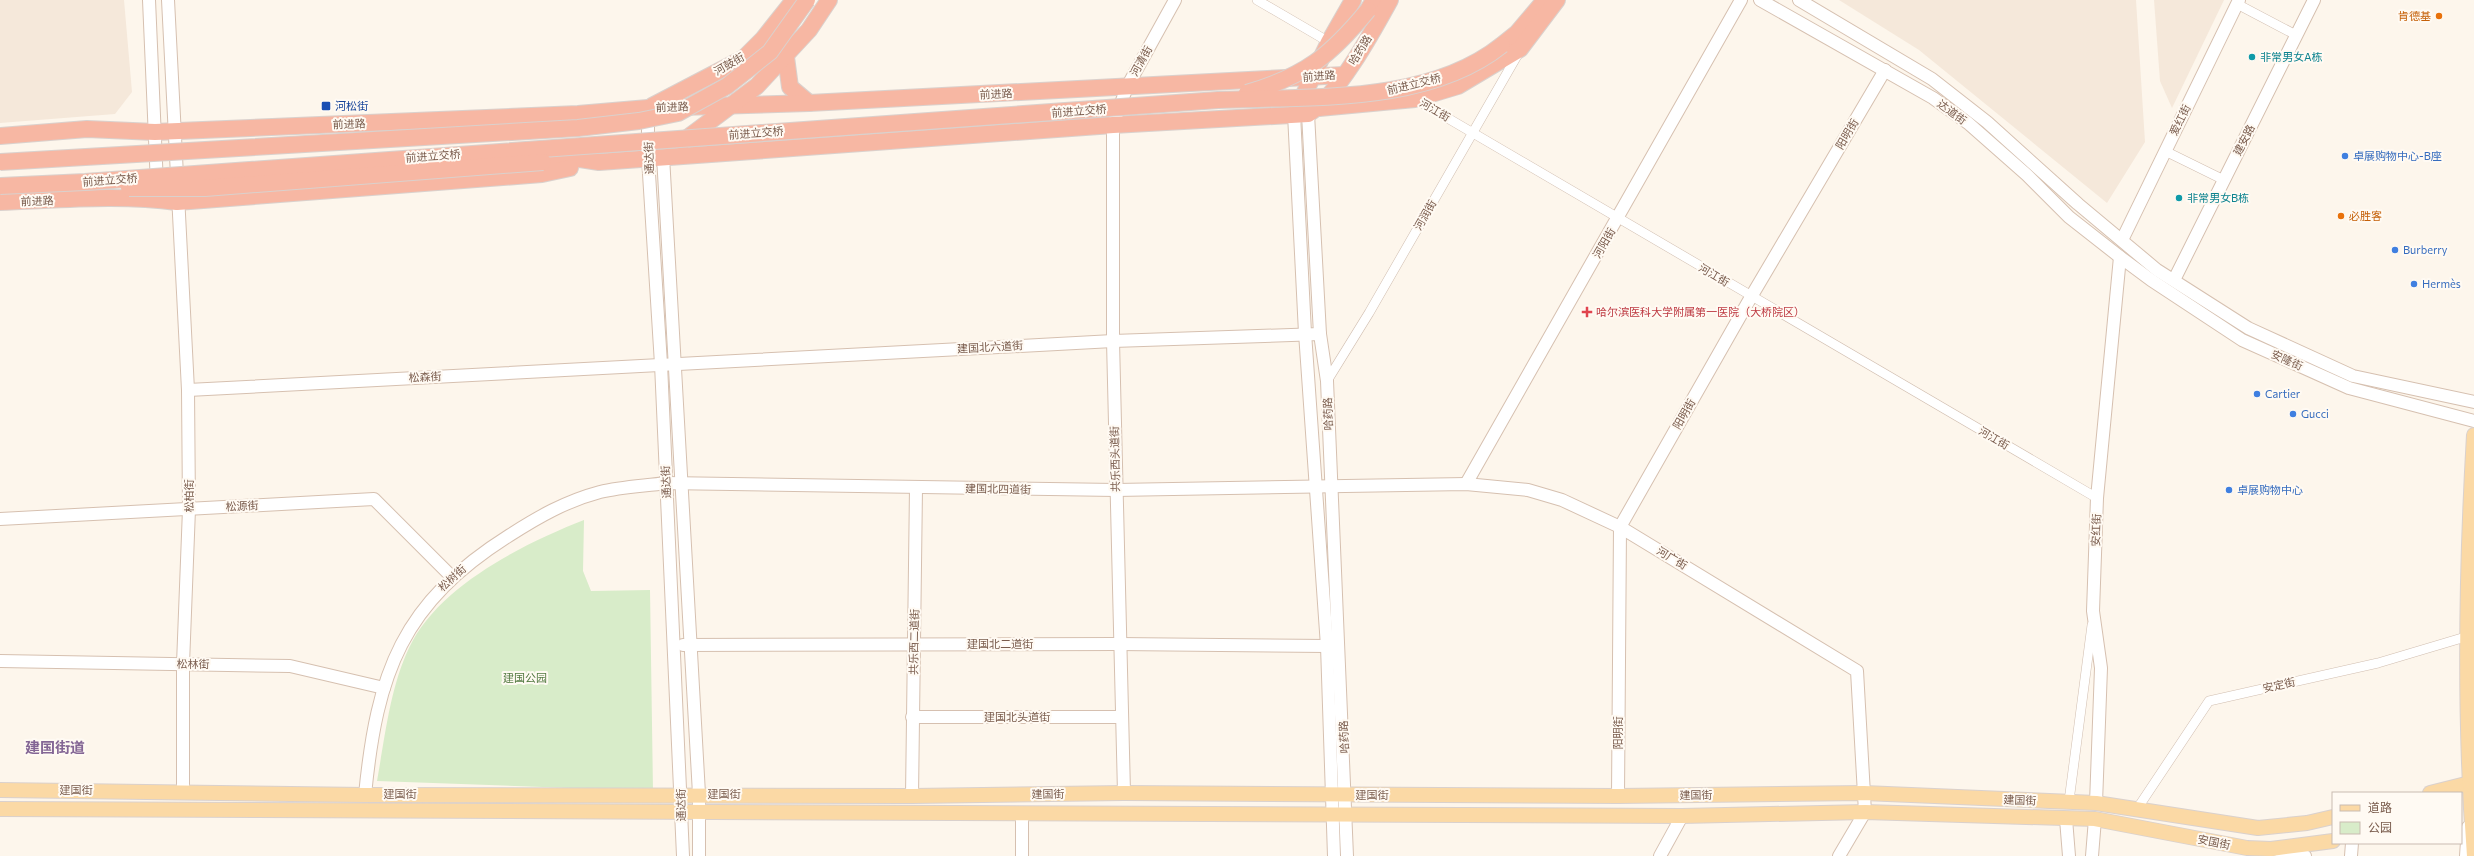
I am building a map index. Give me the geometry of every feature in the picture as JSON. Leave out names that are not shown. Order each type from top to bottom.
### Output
[{"type":"highway","name":"河鼓街","points":[[648,108],[744,58],[763,39],[794,0]]},
{"type":"highway","name":"前进立交桥","points":[[0,162],[578,128],[639,121],[678,113],[727,86],[770,52],[807,0]]},
{"type":"highway","points":[[656,157],[731,106],[757,86],[786,57],[809,30],[829,0]]},
{"type":"highway","points":[[1307,112],[1313,77],[1329,42],[1353,0]]},
{"type":"highway","name":"哈药路","points":[[1307,112],[1344,75],[1390,0]]},
{"type":"highway","name":"前进立交桥","points":[[0,186],[85,182],[1218,100],[1391,92],[1459,71],[1487,57],[1517,33],[1545,0]]},
{"type":"highway","name":"河润街","points":[[1415,98],[1458,86],[1487,71],[1520,49],[1557,0]]},
{"type":"highway","points":[[1218,100],[1271,86],[1299,74],[1337,46],[1371,5]]},
{"type":"highway","points":[[786,57],[790,87],[809,103]]},
{"type":"highway","name":"前进路","points":[[0,136],[87,128],[173,132],[578,114],[648,108],[809,103],[1344,75]]},
{"type":"highway","name":"河江街","points":[[1307,112],[1415,98]]},
{"type":"highway","name":"前进路","points":[[0,202],[90,198],[157,199],[177,202],[542,174],[599,162],[656,157],[1307,112]]},
{"type":"highway","points":[[0,146],[155,132]]},
{"type":"highway","name":"前进路","points":[[85,182],[132,188],[205,188],[580,159],[599,162]]},
{"type":"main road","points":[[2474,435],[2471,635],[2472,783],[2469,808],[2474,856]]},
{"type":"main road","points":[[2434,792],[2472,783]]},
{"type":"main road","name":"建国街","points":[[0,790],[365,794],[699,794],[912,796],[1124,793],[1618,796],[1864,794],[2096,803]]},
{"type":"main road","name":"安国街","points":[[2096,803],[2258,828],[2307,823],[2332,817]]},
{"type":"main road","name":"建国街","points":[[0,808],[1341,813],[1682,816],[1865,812],[2096,819]]},
{"type":"main road","name":"安国街","points":[[2096,819],[2247,852],[2318,845],[2332,841]]},
{"type":"street","points":[[149,0],[157,199]]},
{"type":"street","points":[[168,0],[177,202]]},
{"type":"street","name":"河清街","points":[[1113,125],[1127,87],[1175,0]]},
{"type":"street","points":[[1257,0],[1329,42]]},
{"type":"street","name":"河阳街","points":[[1466,484],[1619,217],[1740,0]]},
{"type":"street","name":"达道街","points":[[1760,0],[1933,98],[1968,123],[2027,175],[2069,217],[2120,257]]},
{"type":"street","name":"达道街","points":[[1799,0],[1932,79],[1987,122],[2078,204],[2122,240]]},
{"type":"street","name":"建安路","points":[[2174,280],[2314,0]]},
{"type":"street","points":[[2238,2],[2296,35]]},
{"type":"street","name":"爱红街","points":[[2122,240],[2238,2]]},
{"type":"street","name":"河润街","points":[[1327,381],[1369,313],[1520,49]]},
{"type":"street","name":"阳明街","points":[[1618,796],[1620,527],[1751,297],[1885,70]]},
{"type":"street","name":"河江街","points":[[1415,98],[1619,217],[1751,297],[2097,498]]},
{"type":"street","name":"通达街","points":[[648,108],[656,157],[674,363],[699,794],[699,856]]},
{"type":"street","name":"哈药路","points":[[1307,112],[1305,334],[1327,646],[1340,795]]},
{"type":"street","name":"哈药路","points":[[1307,112],[1320,334],[1327,381],[1340,795],[1347,856]]},
{"type":"street","name":"共乐西头道街","points":[[1113,125],[1112,341],[1118,644],[1124,793]]},
{"type":"street","points":[[2165,151],[2224,180]]},
{"type":"street","name":"通达街","points":[[656,157],[661,364],[683,856]]},
{"type":"street","name":"松柏街","points":[[177,202],[188,390],[189,509],[183,664],[183,791]]},
{"type":"street","points":[[2120,257],[2122,240]]},
{"type":"street","name":"安隆街","points":[[2122,240],[2157,270],[2248,328],[2353,376],[2474,402]]},
{"type":"street","name":"安隆街","points":[[2120,257],[2151,280],[2242,340],[2349,388],[2474,421]]},
{"type":"street","name":"安红街","points":[[2096,803],[2101,668],[2093,611],[2097,498],[2120,257]]},
{"type":"street","name":"建国北六道街","points":[[661,364],[1112,341],[1320,334]]},
{"type":"street","name":"松森街","points":[[188,390],[661,364]]},
{"type":"street","name":"建国北四道街","points":[[666,483],[1116,490],[1330,486]]},
{"type":"street","name":"松树街","points":[[365,794],[369,755],[384,688],[403,638],[424,607],[452,577],[493,545],[545,513],[564,504],[601,492],[666,483]]},
{"type":"street","name":"河广街","points":[[1330,486],[1466,484],[1528,490],[1562,500],[1620,527],[1857,672],[1865,812]]},
{"type":"street","name":"共乐西二道街","points":[[912,796],[916,488]]},
{"type":"street","name":"松源街","points":[[0,518],[374,499],[452,577]]},
{"type":"street","points":[[2069,801],[2093,611]]},
{"type":"street","name":"安定街","points":[[2137,809],[2209,701],[2378,663],[2471,635]]},
{"type":"street","name":"建国北二道街","points":[[674,644],[1118,644],[1327,646]]},
{"type":"street","name":"松林街","points":[[0,661],[290,666],[384,688]]},
{"type":"street","name":"建国北头道街","points":[[912,717],[1122,717]]},
{"type":"street","points":[[2466,856],[2469,808]]},
{"type":"street","points":[[1839,856],[1865,812]]},
{"type":"street","points":[[1022,813],[1022,856]]},
{"type":"street","name":"哈药路","points":[[1334,856],[1341,813]]},
{"type":"street","points":[[1660,856],[1682,816]]},
{"type":"street","points":[[2066,819],[2069,856]]},
{"type":"street","points":[[2092,856],[2096,819]]},
{"type":"street","points":[[2351,856],[2352,844]]},
{"type":"street","points":[[2271,849],[2305,856]]},
{"type":"shaded area","points":[[0,0],[124,0],[132,92],[115,114],[0,123]]},
{"type":"shaded area","points":[[1839,0],[2136,0],[2145,142],[2107,203],[1919,50]]},
{"type":"shaded area","points":[[2154,0],[2224,0],[2172,108],[2160,81]]},
{"type":"green space","name":"建国公园","points":[[584,520],[583,571],[591,591],[650,590],[653,791],[377,781],[389,713],[397,679],[409,648],[422,626],[440,605],[484,570],[535,541]]},
{"type":"place","name":"肯德基","points":[[2439,16]]},
{"type":"place","name":"非常男女A栋","points":[[2252,57]]},
{"type":"place","name":"河松街","points":[[326,106]]},
{"type":"place","name":"卓展购物中心-B座","points":[[2345,156]]},
{"type":"place","name":"非常男女B栋","points":[[2179,198]]},
{"type":"place","name":"必胜客","points":[[2341,216]]},
{"type":"place","name":"Burberry","points":[[2395,250]]},
{"type":"place","name":"Hermès","points":[[2414,284]]},
{"type":"place","name":"哈尔滨医科大学附属第一医院（大桥院区）","points":[[1587,312]]},
{"type":"place","name":"Cartier","points":[[2257,394]]},
{"type":"place","name":"Gucci","points":[[2293,414]]},
{"type":"place","name":"卓展购物中心","points":[[2229,490]]},
{"type":"district","name":"建国街道","points":[[55,748]]}]
